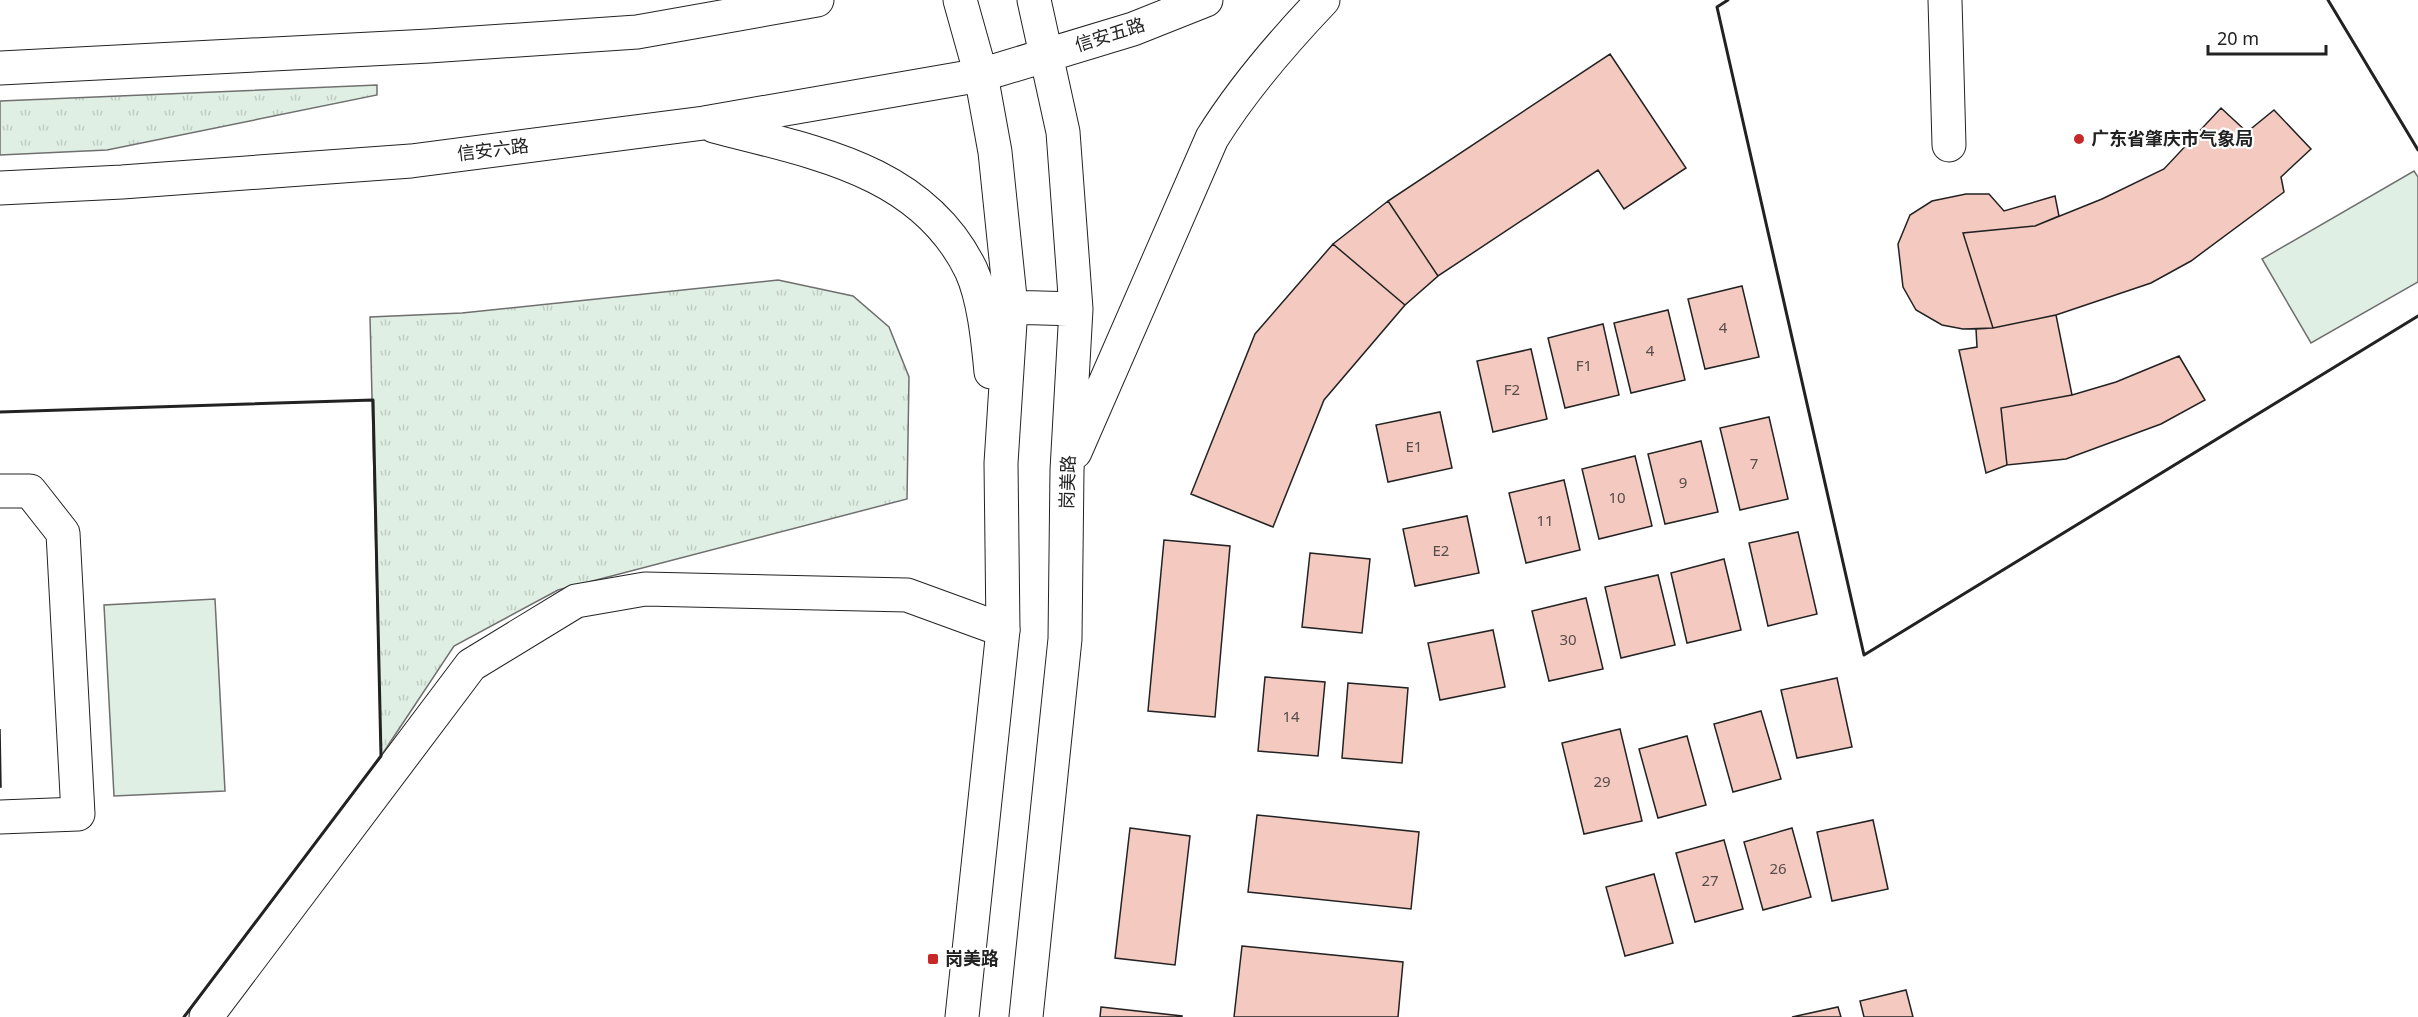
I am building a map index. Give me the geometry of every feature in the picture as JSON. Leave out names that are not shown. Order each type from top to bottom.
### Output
[{"type":"main road","points":[[637,32],[705,0]]},
{"type":"main road","points":[[0,68],[429,46],[637,32],[817,0]]},
{"type":"main road","points":[[960,0],[981,75],[995,152],[1011,307],[1001,463],[1003,630],[962,1017]]},
{"type":"main road","name":"岗美路","points":[[1026,1017],[1065,639],[1067,470],[1076,309],[1063,132],[1034,0]]},
{"type":"main road","name":"信安五路","points":[[981,75],[1133,29],[1206,0]]},
{"type":"main road","points":[[1067,470],[1212,138],[1226,115],[1263,68],[1323,0]]},
{"type":"main road","points":[[1945,0],[1949,145]]},
{"type":"main road","name":"信安六路","points":[[0,188],[123,182],[411,161],[704,123],[981,75]]},
{"type":"main road","points":[[704,123],[839,159],[888,182],[914,200],[951,236],[972,272],[986,326],[1001,463]]},
{"type":"main road","points":[[1011,307],[1076,309]]},
{"type":"main road","points":[[0,491],[30,491],[63,533],[78,814],[0,818]]},
{"type":"main road","points":[[206,1017],[471,665],[576,601],[645,589],[908,595],[1003,630]]},
{"type":"green space","points":[[377,85],[377,95],[107,150],[0,155],[0,101]]},
{"type":"green space","points":[[2414,171],[2418,177],[2418,282],[2311,343],[2262,259]]},
{"type":"green space","points":[[778,280],[853,296],[889,327],[909,377],[907,499],[558,590],[454,646],[381,756],[370,317],[462,313]]},
{"type":"green space","points":[[215,599],[225,791],[114,796],[104,605]]},
{"type":"building","points":[[1610,54],[1686,168],[1624,209],[1598,170],[1438,276],[1388,201]]},
{"type":"building","points":[[2221,108],[2247,132],[2274,110],[2311,149],[2281,177],[2284,192],[2191,261],[2151,283],[2056,315],[1993,328],[1963,233],[2035,226],[2102,199],[2164,169]]},
{"type":"building","points":[[1966,194],[1989,194],[2004,211],[2055,196],[2059,216],[2035,226],[1963,233],[1993,328],[1963,329],[1942,325],[1916,310],[1903,287],[1898,244],[1910,215],[1932,201]]},
{"type":"building","points":[[1388,201],[1438,276],[1405,305],[1333,244]]},
{"type":"building","points":[[1333,244],[1405,305],[1324,400],[1273,527],[1191,494],[1255,334]]},
{"type":"building","points":[[1742,286],[1759,357],[1705,369],[1688,299]]},
{"type":"building","points":[[1668,310],[1685,380],[1631,393],[1614,323]]},
{"type":"building","points":[[2056,315],[2072,395],[2001,408],[2007,465],[1986,473],[1959,350],[1977,347],[1976,329],[1993,328]]},
{"type":"building","points":[[1603,324],[1619,395],[1565,408],[1548,338]]},
{"type":"building","points":[[1531,349],[1547,419],[1493,432],[1477,361]]},
{"type":"building","points":[[2179,356],[2205,400],[2161,424],[2066,459],[2007,465],[2001,408],[2072,395],[2116,382]]},
{"type":"building","points":[[1440,412],[1452,468],[1388,482],[1376,425]]},
{"type":"building","points":[[1769,417],[1788,499],[1740,510],[1720,428]]},
{"type":"building","points":[[1701,441],[1718,512],[1665,524],[1648,454]]},
{"type":"building","points":[[1635,456],[1652,526],[1599,539],[1582,469]]},
{"type":"building","points":[[1564,480],[1580,550],[1526,563],[1509,493]]},
{"type":"building","points":[[1467,516],[1479,573],[1415,586],[1403,529]]},
{"type":"building","points":[[1798,532],[1817,614],[1768,626],[1749,543]]},
{"type":"building","points":[[1164,540],[1230,546],[1215,717],[1148,711]]},
{"type":"building","points":[[1310,553],[1370,559],[1362,633],[1302,627]]},
{"type":"building","points":[[1724,559],[1741,630],[1687,643],[1671,573]]},
{"type":"building","points":[[1658,575],[1675,645],[1621,658],[1605,587]]},
{"type":"building","points":[[1586,598],[1603,669],[1549,681],[1532,611]]},
{"type":"building","points":[[1493,630],[1505,687],[1440,700],[1428,643]]},
{"type":"building","points":[[1265,677],[1325,682],[1318,756],[1258,751]]},
{"type":"building","points":[[1837,678],[1852,747],[1797,758],[1781,690]]},
{"type":"building","points":[[1348,683],[1408,688],[1402,763],[1342,758]]},
{"type":"building","points":[[1761,711],[1781,779],[1733,792],[1714,724]]},
{"type":"building","points":[[0,729],[1,787],[0,787]]},
{"type":"building","points":[[1620,729],[1642,821],[1584,834],[1562,743]]},
{"type":"building","points":[[1687,736],[1706,805],[1658,818],[1639,749]]},
{"type":"building","points":[[1257,815],[1419,832],[1411,909],[1248,892]]},
{"type":"building","points":[[1873,820],[1888,889],[1832,901],[1817,832]]},
{"type":"building","points":[[1130,828],[1190,836],[1175,965],[1115,958]]},
{"type":"building","points":[[1792,828],[1811,897],[1763,910],[1744,842]]},
{"type":"building","points":[[1724,840],[1743,909],[1695,922],[1676,853]]},
{"type":"building","points":[[1654,874],[1673,943],[1625,956],[1606,887]]},
{"type":"building","points":[[1242,946],[1403,962],[1398,1017],[1234,1017]]},
{"type":"building","points":[[1906,990],[1913,1017],[1864,1017],[1860,1001]]},
{"type":"building","points":[[1101,1007],[1182,1016],[1182,1017],[1100,1017]]},
{"type":"building","points":[[1838,1007],[1841,1017],[1792,1017]]},
{"type":"wall","points":[[1728,0],[1717,7],[1864,655],[2418,316]]},
{"type":"wall","points":[[2328,0],[2418,150]]},
{"type":"wall","points":[[0,412],[373,400],[381,756],[184,1017]]},
{"type":"place","name":"广东省肇庆市气象局","points":[[2079,139]]},
{"type":"place","name":"岗美路","points":[[933,959]]}]
